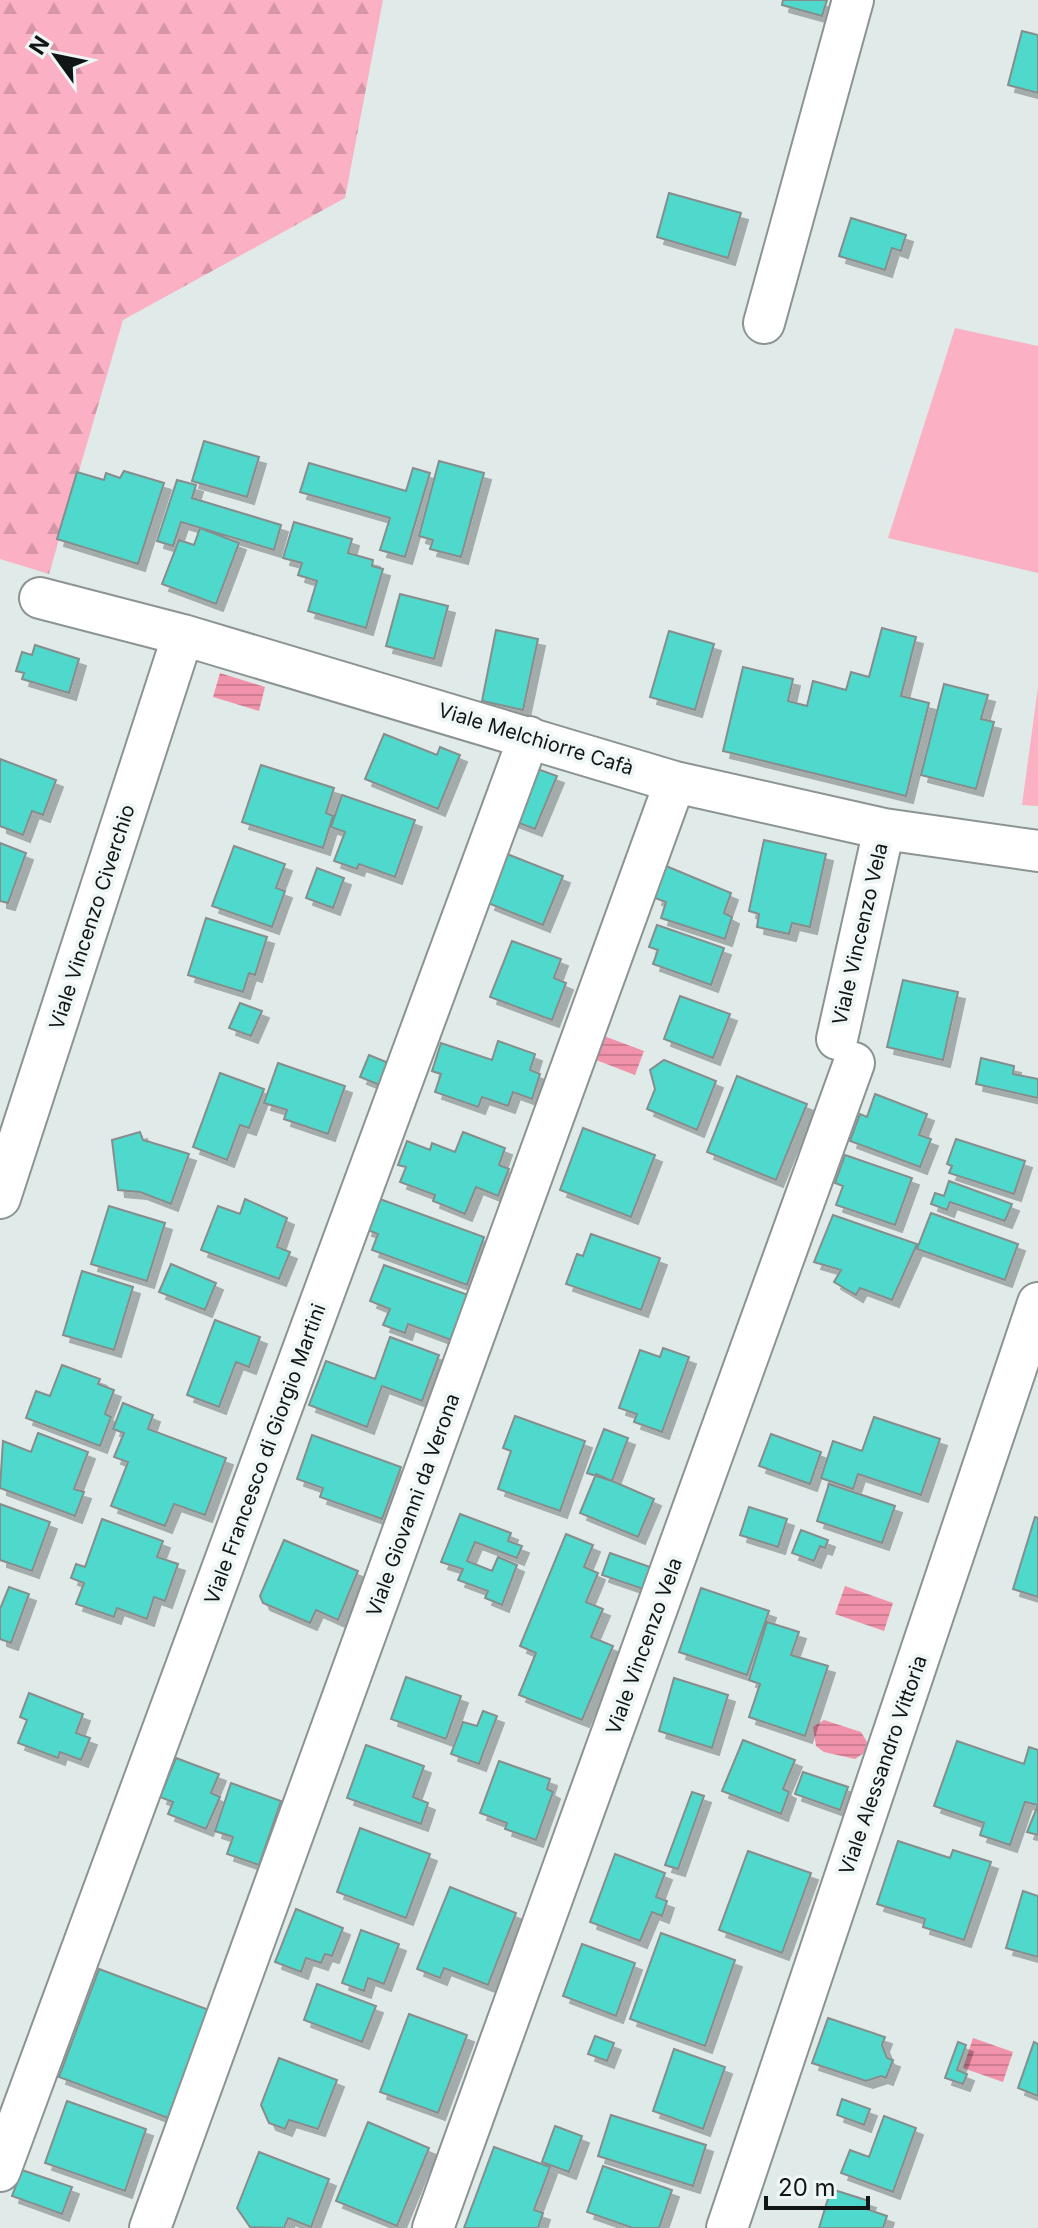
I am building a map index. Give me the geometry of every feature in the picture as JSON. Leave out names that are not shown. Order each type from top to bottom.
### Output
[{"type":"street","points":[[764,323],[853,0]]},
{"type":"street","name":"Viale Melchiorre Cafà","points":[[40,598],[183,635],[675,782],[884,829],[1038,851]]},
{"type":"street","name":"Viale Vincenzo Civerchio","points":[[0,1198],[183,635]]},
{"type":"street","name":"Viale Francesco di Giorgio Martini","points":[[0,2171],[529,737]]},
{"type":"street","name":"Viale Giovanni da Verona","points":[[150,2228],[675,782]]},
{"type":"street","name":"Viale Vincenzo Vela","points":[[433,2228],[846,1051],[884,829]]},
{"type":"street","name":"Viale Alessandro Vittoria","points":[[727,2228],[1038,1303]]},
{"type":"green space","points":[[0,0],[383,0],[345,198],[123,320],[49,574],[0,559]]},
{"type":"green space","points":[[955,328],[1038,346],[1038,573],[888,538]]},
{"type":"green space","points":[[1038,687],[1038,806],[1022,805]]},
{"type":"shaded area","points":[[220,673],[265,687],[259,711],[213,697]]},
{"type":"shaded area","points":[[604,1036],[644,1051],[635,1075],[596,1060]]},
{"type":"shaded area","points":[[845,1586],[893,1603],[884,1631],[835,1614]]},
{"type":"shaded area","points":[[824,1720],[861,1732],[867,1742],[864,1753],[855,1759],[824,1752],[816,1746],[813,1727]]},
{"type":"shaded area","points":[[973,2038],[1013,2052],[1003,2082],[963,2068]]},
{"type":"building","points":[[783,0],[827,0],[822,16],[782,5]]},
{"type":"building","points":[[1022,31],[1038,35],[1038,93],[1008,85]]},
{"type":"building","points":[[669,193],[741,213],[728,258],[657,237]]},
{"type":"building","points":[[851,218],[906,235],[901,251],[892,248],[885,270],[839,256]]},
{"type":"building","points":[[204,441],[259,457],[247,497],[192,481]]},
{"type":"building","points":[[439,461],[484,473],[461,557],[430,549],[433,540],[419,536]]},
{"type":"building","points":[[309,463],[406,491],[413,468],[430,473],[405,557],[380,550],[390,518],[300,492]]},
{"type":"building","points":[[124,471],[164,483],[138,564],[57,539],[77,472],[104,480],[106,473],[120,478]]},
{"type":"building","points":[[177,480],[196,485],[192,498],[281,525],[274,550],[181,522],[173,546],[157,541]]},
{"type":"building","points":[[294,522],[352,539],[348,553],[373,560],[372,566],[383,569],[366,628],[308,611],[317,581],[298,575],[302,563],[283,558]]},
{"type":"building","points":[[200,528],[239,543],[216,604],[162,584],[179,540],[194,545]]},
{"type":"building","points":[[400,594],[448,606],[434,659],[386,646]]},
{"type":"building","points":[[882,628],[916,637],[901,696],[929,703],[906,796],[723,751],[743,667],[793,679],[788,701],[807,706],[813,681],[846,690],[851,672],[869,677]]},
{"type":"building","points":[[496,630],[538,639],[523,710],[482,701]]},
{"type":"building","points":[[669,631],[714,644],[695,710],[650,697]]},
{"type":"building","points":[[35,645],[79,659],[69,693],[22,679],[24,673],[16,671],[22,652],[32,655]]},
{"type":"building","points":[[944,684],[988,695],[981,719],[994,722],[976,789],[921,775]]},
{"type":"building","points":[[384,734],[437,755],[440,747],[460,755],[438,809],[365,779]]},
{"type":"building","points":[[0,759],[56,780],[43,815],[32,811],[23,835],[0,826]]},
{"type":"building","points":[[261,765],[334,788],[326,813],[333,816],[323,848],[242,822]]},
{"type":"building","points":[[532,767],[557,776],[535,829],[511,820]]},
{"type":"building","points":[[342,795],[415,820],[395,877],[359,864],[357,869],[334,861],[345,832],[331,827]]},
{"type":"building","points":[[764,840],[826,854],[810,927],[792,923],[789,934],[757,927],[759,914],[749,911]]},
{"type":"building","points":[[0,843],[26,853],[8,903],[0,901]]},
{"type":"building","points":[[234,846],[285,864],[276,888],[285,891],[272,927],[212,906]]},
{"type":"building","points":[[507,854],[563,876],[543,925],[488,903]]},
{"type":"building","points":[[666,866],[731,893],[724,913],[732,917],[725,939],[661,918],[666,902],[655,898]]},
{"type":"building","points":[[317,868],[344,878],[333,908],[306,898]]},
{"type":"building","points":[[206,918],[267,937],[255,975],[249,973],[243,992],[188,975]]},
{"type":"building","points":[[657,925],[724,948],[711,985],[653,964],[658,950],[649,947]]},
{"type":"building","points":[[512,941],[561,959],[554,978],[566,983],[552,1020],[490,997]]},
{"type":"building","points":[[903,980],[958,992],[943,1060],[887,1047]]},
{"type":"building","points":[[680,996],[730,1014],[713,1058],[664,1039]]},
{"type":"building","points":[[240,1003],[262,1011],[251,1036],[229,1028]]},
{"type":"building","points":[[498,1041],[535,1054],[530,1070],[540,1074],[532,1099],[513,1092],[508,1106],[482,1097],[478,1107],[435,1092],[441,1074],[432,1071],[441,1043],[492,1060]]},
{"type":"building","points":[[369,1055],[391,1064],[382,1086],[360,1077]]},
{"type":"building","points":[[981,1058],[1014,1066],[1013,1074],[1038,1079],[1038,1098],[976,1084]]},
{"type":"building","points":[[664,1060],[716,1081],[697,1130],[647,1109],[655,1089],[650,1070]]},
{"type":"building","points":[[278,1063],[345,1086],[328,1134],[284,1119],[287,1110],[264,1103]]},
{"type":"building","points":[[220,1073],[264,1089],[249,1128],[240,1125],[227,1160],[193,1147]]},
{"type":"building","points":[[737,1076],[807,1104],[776,1180],[707,1152]]},
{"type":"building","points":[[875,1094],[927,1114],[919,1135],[931,1139],[920,1167],[850,1141],[860,1114],[867,1117]]},
{"type":"building","points":[[583,1128],[655,1155],[631,1217],[560,1190]]},
{"type":"building","points":[[140,1132],[143,1140],[189,1154],[171,1204],[140,1192],[118,1190],[112,1140]]},
{"type":"building","points":[[463,1132],[505,1148],[499,1165],[509,1169],[498,1196],[476,1187],[465,1214],[433,1201],[435,1195],[400,1182],[406,1167],[398,1165],[407,1141],[430,1150],[432,1143],[455,1152]]},
{"type":"building","points":[[956,1139],[1025,1161],[1014,1194],[949,1173],[952,1166],[947,1164]]},
{"type":"building","points":[[845,1155],[912,1178],[895,1225],[836,1205],[843,1186],[835,1183]]},
{"type":"building","points":[[949,1181],[1012,1204],[1005,1221],[950,1202],[947,1210],[931,1204],[935,1193],[944,1196]]},
{"type":"building","points":[[377,1198],[484,1237],[467,1285],[372,1250],[378,1234],[365,1229]]},
{"type":"building","points":[[245,1199],[287,1218],[277,1247],[290,1252],[279,1279],[201,1250],[218,1206],[240,1214]]},
{"type":"building","points":[[109,1206],[165,1223],[147,1281],[91,1264]]},
{"type":"building","points":[[931,1213],[1018,1244],[1005,1280],[917,1249]]},
{"type":"building","points":[[833,1215],[917,1244],[892,1300],[860,1288],[856,1295],[834,1282],[841,1270],[814,1262]]},
{"type":"building","points":[[591,1234],[660,1258],[641,1310],[566,1284],[577,1254],[583,1256]]},
{"type":"building","points":[[171,1264],[216,1283],[205,1310],[159,1292]]},
{"type":"building","points":[[384,1265],[471,1296],[454,1341],[408,1324],[405,1333],[383,1325],[390,1309],[370,1301]]},
{"type":"building","points":[[82,1271],[133,1287],[114,1350],[63,1335]]},
{"type":"building","points":[[215,1320],[260,1337],[249,1367],[236,1362],[219,1407],[187,1395]]},
{"type":"building","points":[[390,1337],[439,1355],[422,1401],[382,1386],[367,1427],[309,1405],[326,1361],[375,1379]]},
{"type":"building","points":[[663,1348],[689,1357],[662,1432],[634,1422],[637,1414],[619,1408],[640,1350],[660,1357]]},
{"type":"building","points":[[62,1365],[100,1379],[98,1384],[114,1390],[105,1414],[111,1417],[100,1446],[26,1418],[36,1391],[50,1396]]},
{"type":"building","points":[[123,1403],[153,1415],[148,1429],[226,1458],[205,1515],[174,1504],[165,1526],[111,1506],[128,1462],[114,1457],[124,1433],[113,1429]]},
{"type":"building","points":[[515,1416],[585,1441],[560,1511],[498,1489],[511,1451],[503,1448]]},
{"type":"building","points":[[874,1417],[940,1439],[921,1495],[858,1474],[853,1489],[821,1478],[833,1441],[862,1451]]},
{"type":"building","points":[[604,1429],[628,1438],[612,1481],[587,1473]]},
{"type":"building","points":[[38,1433],[88,1452],[74,1489],[84,1492],[75,1516],[0,1488],[3,1441],[31,1452]]},
{"type":"building","points":[[771,1434],[821,1452],[810,1484],[759,1466]]},
{"type":"building","points":[[312,1435],[401,1467],[382,1519],[320,1497],[323,1488],[297,1479]]},
{"type":"building","points":[[596,1474],[654,1499],[638,1537],[580,1513]]},
{"type":"building","points":[[829,1484],[895,1506],[882,1543],[817,1521]]},
{"type":"building","points":[[0,1504],[50,1522],[32,1571],[0,1560]]},
{"type":"building","points":[[749,1507],[787,1519],[778,1547],[740,1535]]},
{"type":"building","points":[[460,1514],[511,1533],[508,1541],[522,1546],[517,1558],[475,1542],[467,1561],[492,1571],[498,1557],[517,1565],[502,1605],[485,1598],[488,1591],[458,1580],[463,1569],[441,1562]]},
{"type":"building","points":[[1035,1517],[1038,1518],[1038,1597],[1013,1589]]},
{"type":"building","points":[[102,1519],[163,1541],[157,1557],[178,1564],[165,1601],[154,1597],[147,1619],[117,1608],[114,1617],[76,1604],[84,1583],[71,1578],[76,1564],[85,1567]]},
{"type":"building","points":[[801,1530],[828,1540],[825,1548],[820,1546],[814,1561],[792,1553]]},
{"type":"building","points":[[566,1534],[593,1545],[584,1567],[598,1573],[586,1602],[603,1609],[591,1637],[613,1646],[582,1720],[519,1695],[536,1653],[520,1646]]},
{"type":"building","points":[[284,1540],[358,1571],[338,1620],[316,1610],[310,1623],[263,1603],[260,1596]]},
{"type":"building","points":[[610,1553],[653,1568],[646,1590],[602,1575]]},
{"type":"building","points":[[9,1587],[29,1594],[11,1643],[0,1639],[0,1609]]},
{"type":"building","points":[[701,1588],[769,1611],[747,1675],[679,1652]]},
{"type":"building","points":[[767,1622],[799,1632],[791,1655],[828,1666],[805,1736],[749,1717],[760,1684],[749,1680]]},
{"type":"building","points":[[406,1677],[461,1696],[446,1739],[391,1719]]},
{"type":"building","points":[[674,1678],[728,1695],[712,1748],[659,1731]]},
{"type":"building","points":[[29,1693],[83,1714],[76,1733],[90,1738],[81,1760],[60,1752],[58,1758],[18,1743],[27,1720],[20,1717]]},
{"type":"building","points":[[483,1711],[497,1716],[479,1764],[451,1754],[463,1722],[477,1726]]},
{"type":"building","points":[[743,1740],[795,1760],[783,1789],[789,1792],[781,1814],[722,1791]]},
{"type":"building","points":[[957,1741],[1024,1764],[1029,1747],[1038,1750],[1038,1805],[1025,1802],[1010,1845],[980,1835],[984,1823],[934,1806]]},
{"type":"building","points":[[366,1745],[424,1766],[413,1797],[428,1803],[421,1824],[347,1798]]},
{"type":"building","points":[[176,1758],[219,1774],[211,1793],[220,1797],[206,1829],[168,1814],[173,1802],[160,1797]]},
{"type":"building","points":[[499,1761],[550,1779],[547,1789],[553,1792],[536,1840],[505,1829],[507,1823],[480,1813]]},
{"type":"building","points":[[803,1772],[848,1787],[840,1810],[795,1794]]},
{"type":"building","points":[[231,1783],[281,1801],[259,1865],[227,1854],[233,1837],[215,1831]]},
{"type":"building","points":[[692,1792],[704,1796],[678,1869],[665,1865]]},
{"type":"building","points":[[1038,1805],[1038,1835],[1027,1832]]},
{"type":"building","points":[[360,1828],[430,1854],[406,1918],[337,1892]]},
{"type":"building","points":[[898,1841],[950,1858],[953,1850],[991,1862],[964,1940],[923,1927],[925,1919],[877,1904]]},
{"type":"building","points":[[748,1851],[811,1873],[782,1953],[719,1930]]},
{"type":"building","points":[[615,1854],[665,1873],[656,1897],[667,1901],[662,1916],[652,1912],[640,1941],[590,1922]]},
{"type":"building","points":[[450,1887],[516,1913],[488,1985],[444,1968],[440,1978],[417,1969]]},
{"type":"building","points":[[1023,1891],[1038,1896],[1038,1957],[1006,1948]]},
{"type":"building","points":[[296,1909],[343,1928],[332,1956],[325,1954],[321,1963],[306,1958],[301,1972],[275,1962]]},
{"type":"building","points":[[361,1930],[399,1944],[384,1984],[368,1978],[364,1991],[342,1983]]},
{"type":"building","points":[[661,1933],[735,1960],[705,2046],[630,2019]]},
{"type":"building","points":[[582,1944],[635,1963],[616,2016],[563,1996]]},
{"type":"building","points":[[99,1969],[209,2010],[168,2118],[59,2077]]},
{"type":"building","points":[[317,1984],[376,2006],[362,2042],[304,2020]]},
{"type":"building","points":[[409,2014],[467,2035],[438,2113],[380,2092]]},
{"type":"building","points":[[828,2018],[885,2037],[882,2045],[887,2058],[893,2060],[886,2078],[881,2076],[866,2081],[812,2063]]},
{"type":"building","points":[[595,2036],[614,2043],[607,2061],[588,2054]]},
{"type":"building","points":[[958,2042],[966,2045],[957,2070],[967,2074],[963,2084],[945,2078]]},
{"type":"building","points":[[1034,2042],[1038,2044],[1038,2096],[1018,2088]]},
{"type":"building","points":[[674,2049],[725,2067],[703,2129],[653,2111]]},
{"type":"building","points":[[279,2058],[337,2080],[318,2129],[289,2120],[285,2129],[269,2123],[261,2105]]},
{"type":"building","points":[[842,2099],[870,2109],[864,2125],[837,2115]]},
{"type":"building","points":[[67,2101],[146,2129],[125,2191],[45,2163]]},
{"type":"building","points":[[611,2115],[706,2145],[693,2186],[598,2156]]},
{"type":"building","points":[[884,2116],[916,2128],[893,2192],[841,2173],[850,2150],[869,2157]]},
{"type":"building","points":[[368,2122],[429,2148],[397,2226],[336,2201]]},
{"type":"building","points":[[555,2126],[582,2136],[569,2172],[542,2162]]},
{"type":"building","points":[[494,2147],[550,2167],[534,2210],[543,2213],[538,2228],[464,2228]]},
{"type":"building","points":[[259,2152],[329,2179],[311,2227],[288,2218],[284,2228],[250,2227],[237,2208]]},
{"type":"building","points":[[603,2166],[672,2190],[659,2228],[633,2228],[587,2212]]},
{"type":"building","points":[[22,2170],[72,2187],[62,2214],[12,2196]]},
{"type":"building","points":[[831,2189],[869,2201],[866,2209],[887,2216],[883,2228],[819,2228]]}]
